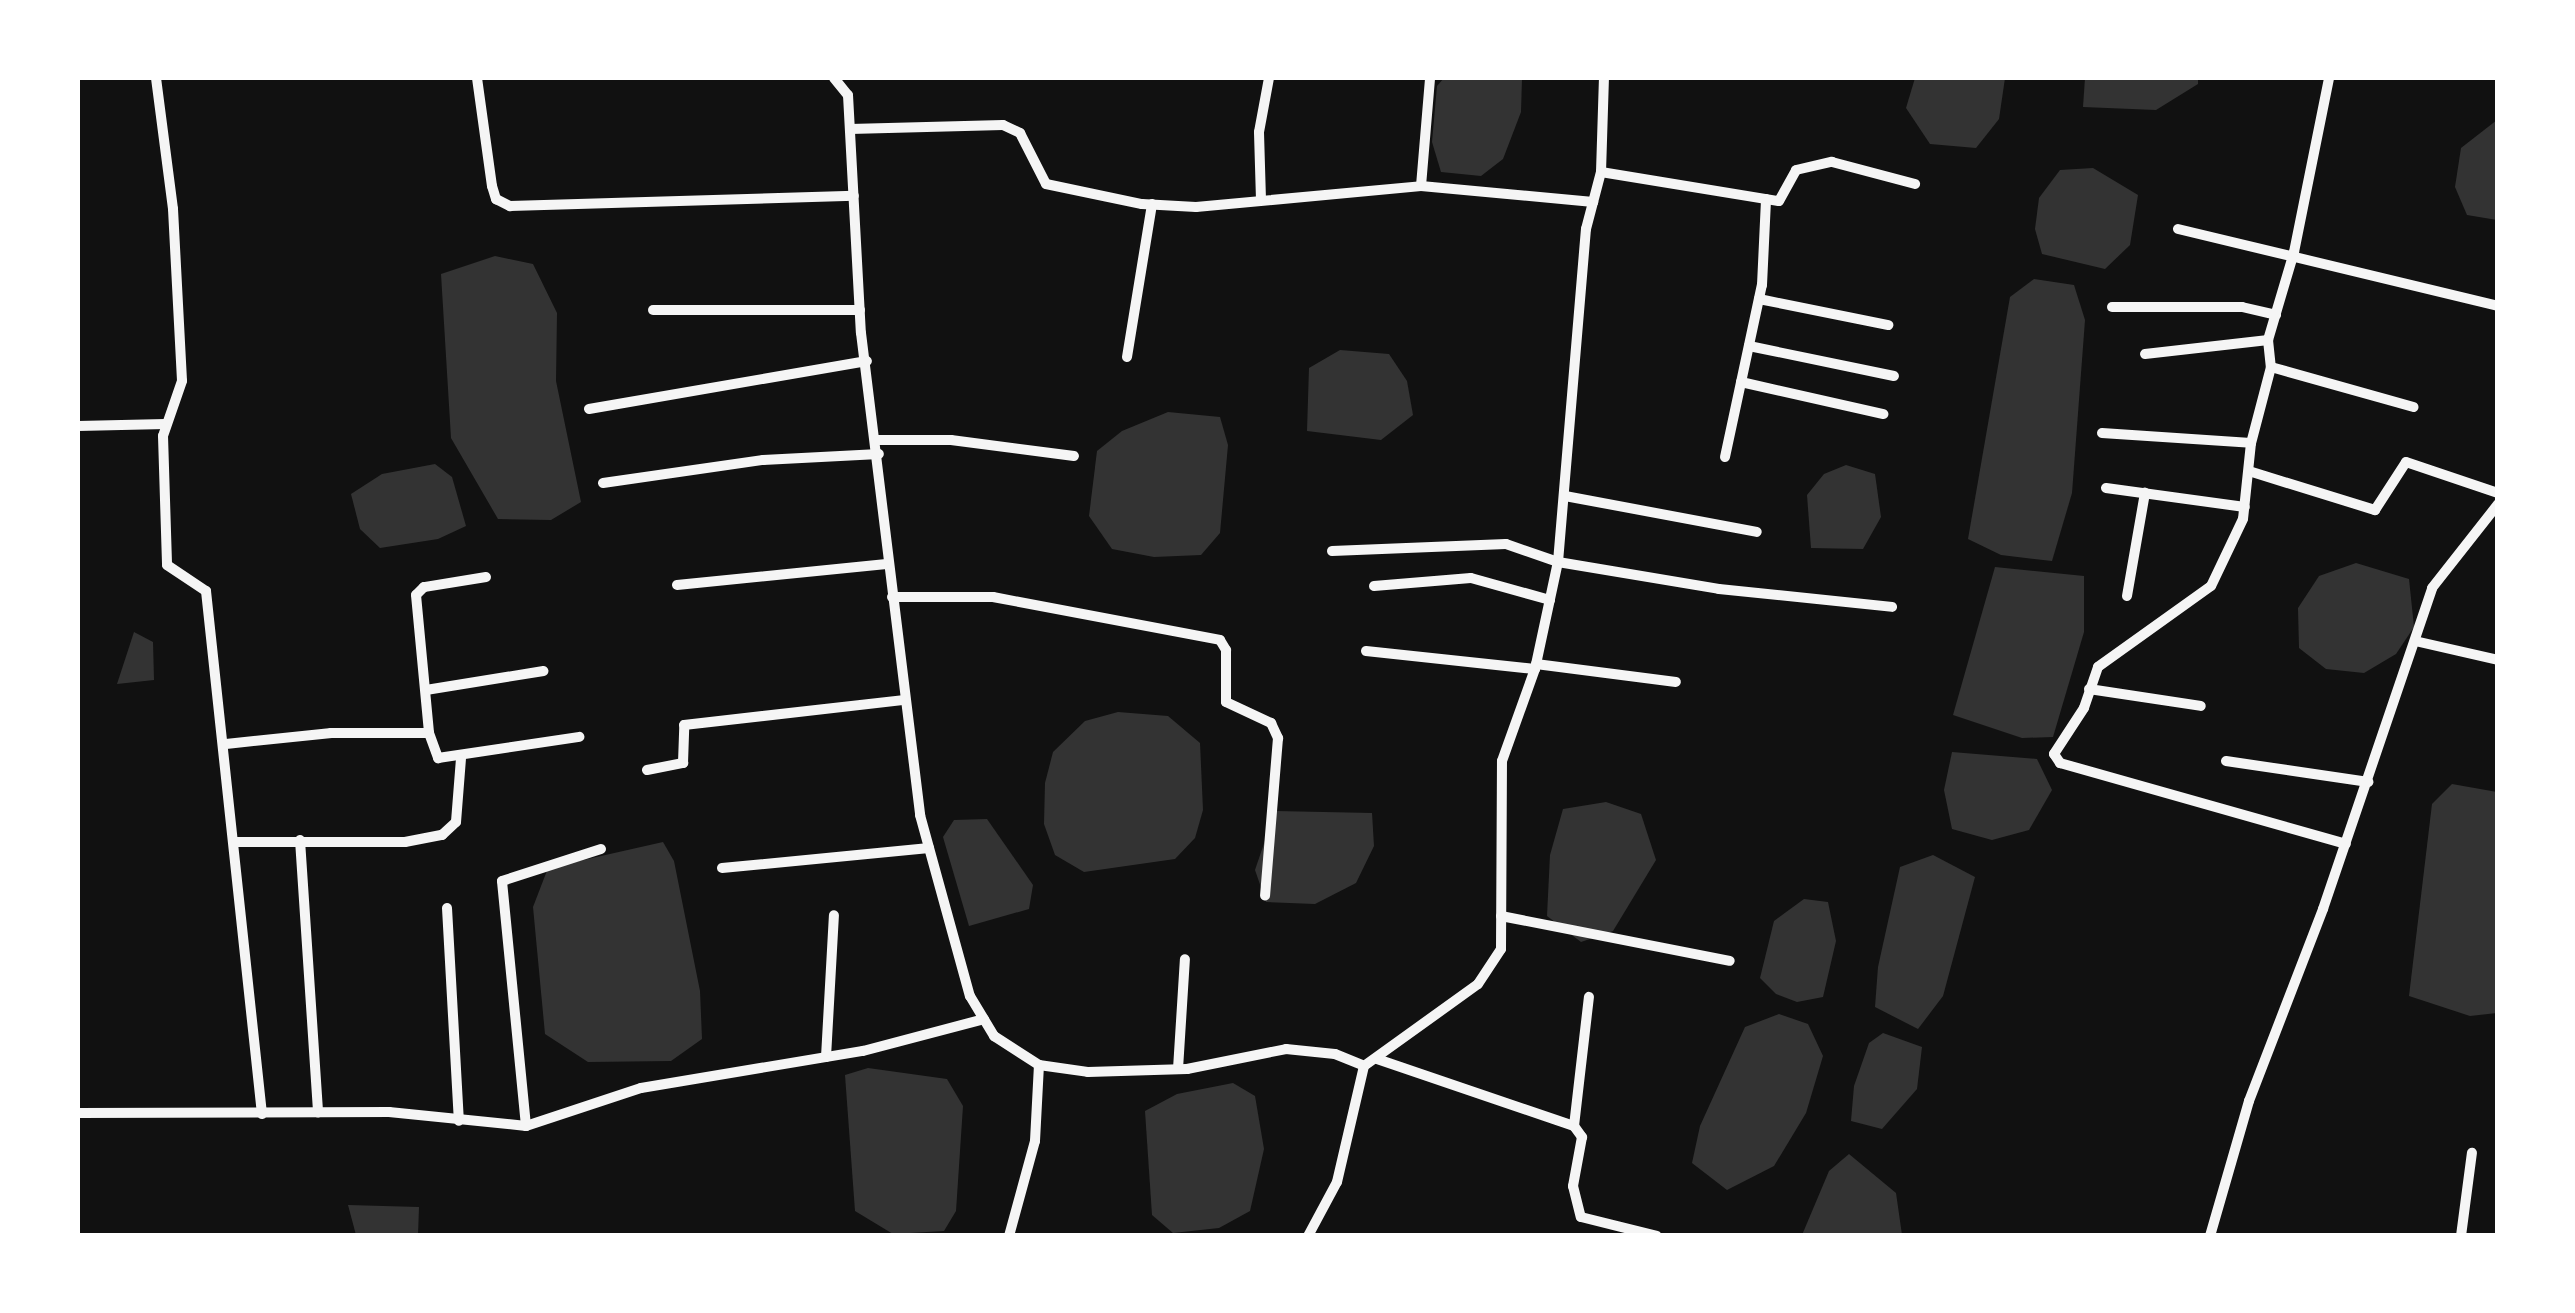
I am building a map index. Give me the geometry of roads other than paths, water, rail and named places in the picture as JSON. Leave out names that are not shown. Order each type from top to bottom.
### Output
[{"type":"street","points":[[156,78],[174,209],[182,381],[165,424],[168,564],[206,591],[226,744],[262,1114]]},
{"type":"street","points":[[476,78],[492,186],[496,199],[510,206],[854,196]]},
{"type":"street","points":[[834,78],[848,96],[860,310],[878,440],[903,700],[929,848],[970,996],[994,1036],[1039,1064],[1088,1072],[1178,1070],[1286,1049],[1335,1054],[1364,1066]]},
{"type":"street","points":[[1261,200],[1259,132],[1269,78]]},
{"type":"street","points":[[1421,186],[1430,78]]},
{"type":"street","points":[[1308,1236],[1336,1182],[1364,1066],[1478,984],[1501,949],[1502,761],[1536,667],[1558,562],[1593,202],[1601,172],[1604,78]]},
{"type":"street","points":[[2329,78],[2294,252],[2268,340],[2270,367],[2252,443],[2252,472],[2245,506],[2211,586],[2098,666],[2056,748],[2060,763],[2346,844]]},
{"type":"street","points":[[850,130],[1002,125],[1020,133],[1046,184],[1152,204],[1261,200],[1421,186],[1593,202]]},
{"type":"street","points":[[1601,172],[1779,201],[1796,170],[1832,162],[1915,184]]},
{"type":"street","points":[[1725,456],[1759,300],[1766,198]]},
{"type":"street","points":[[1127,358],[1152,204]]},
{"type":"street","points":[[2178,229],[2294,252],[2498,306]]},
{"type":"street","points":[[1759,300],[1888,326]]},
{"type":"street","points":[[2112,307],[2242,307],[2276,315]]},
{"type":"street","points":[[653,310],[860,310]]},
{"type":"street","points":[[2145,354],[2268,340]]},
{"type":"street","points":[[1749,346],[1894,376]]},
{"type":"street","points":[[589,410],[867,361]]},
{"type":"street","points":[[2270,367],[2413,407]]},
{"type":"street","points":[[1741,382],[1883,414]]},
{"type":"street","points":[[78,426],[165,424]]},
{"type":"street","points":[[2102,434],[2252,443]]},
{"type":"street","points":[[878,440],[951,440],[1074,456]]},
{"type":"street","points":[[602,483],[763,460],[879,454]]},
{"type":"street","points":[[2252,472],[2374,510],[2406,462],[2498,493]]},
{"type":"street","points":[[2106,488],[2245,506]]},
{"type":"street","points":[[2127,596],[2144,493]]},
{"type":"street","points":[[1565,496],[1757,532]]},
{"type":"street","points":[[2210,1236],[2249,1101],[2346,844],[2432,588],[2498,504]]},
{"type":"street","points":[[1332,551],[1506,544],[1558,562],[1718,589],[1892,607]]},
{"type":"street","points":[[677,584],[889,564]]},
{"type":"street","points":[[486,577],[418,590],[428,733],[440,761],[579,737]]},
{"type":"street","points":[[1374,586],[1471,578],[1550,600]]},
{"type":"street","points":[[892,597],[993,597],[1220,640],[1226,650],[1226,702],[1270,723],[1278,738],[1265,896]]},
{"type":"street","points":[[2415,641],[2498,660]]},
{"type":"street","points":[[1366,651],[1676,682]]},
{"type":"street","points":[[426,690],[543,671]]},
{"type":"street","points":[[2089,689],[2202,706]]},
{"type":"street","points":[[647,770],[683,763],[684,725],[903,700]]},
{"type":"street","points":[[226,744],[331,733],[428,733]]},
{"type":"street","points":[[236,842],[405,842],[442,835],[456,822],[461,759]]},
{"type":"street","points":[[2226,761],[2368,782]]},
{"type":"street","points":[[300,840],[318,1112]]},
{"type":"street","points":[[722,868],[929,848]]},
{"type":"street","points":[[526,1126],[502,882],[602,849]]},
{"type":"street","points":[[447,908],[459,1121]]},
{"type":"street","points":[[826,1057],[834,915]]},
{"type":"street","points":[[1501,916],[1730,961]]},
{"type":"street","points":[[1178,1070],[1185,959]]},
{"type":"street","points":[[1574,1126],[1588,997]]},
{"type":"street","points":[[78,1113],[318,1112],[526,1126],[641,1088],[826,1057],[984,1019]]},
{"type":"street","points":[[1377,1059],[1574,1126],[1582,1137],[1573,1186],[1581,1218],[1657,1236]]},
{"type":"street","points":[[1009,1236],[1035,1141],[1039,1064]]},
{"type":"street","points":[[2461,1236],[2472,1153]]}]
